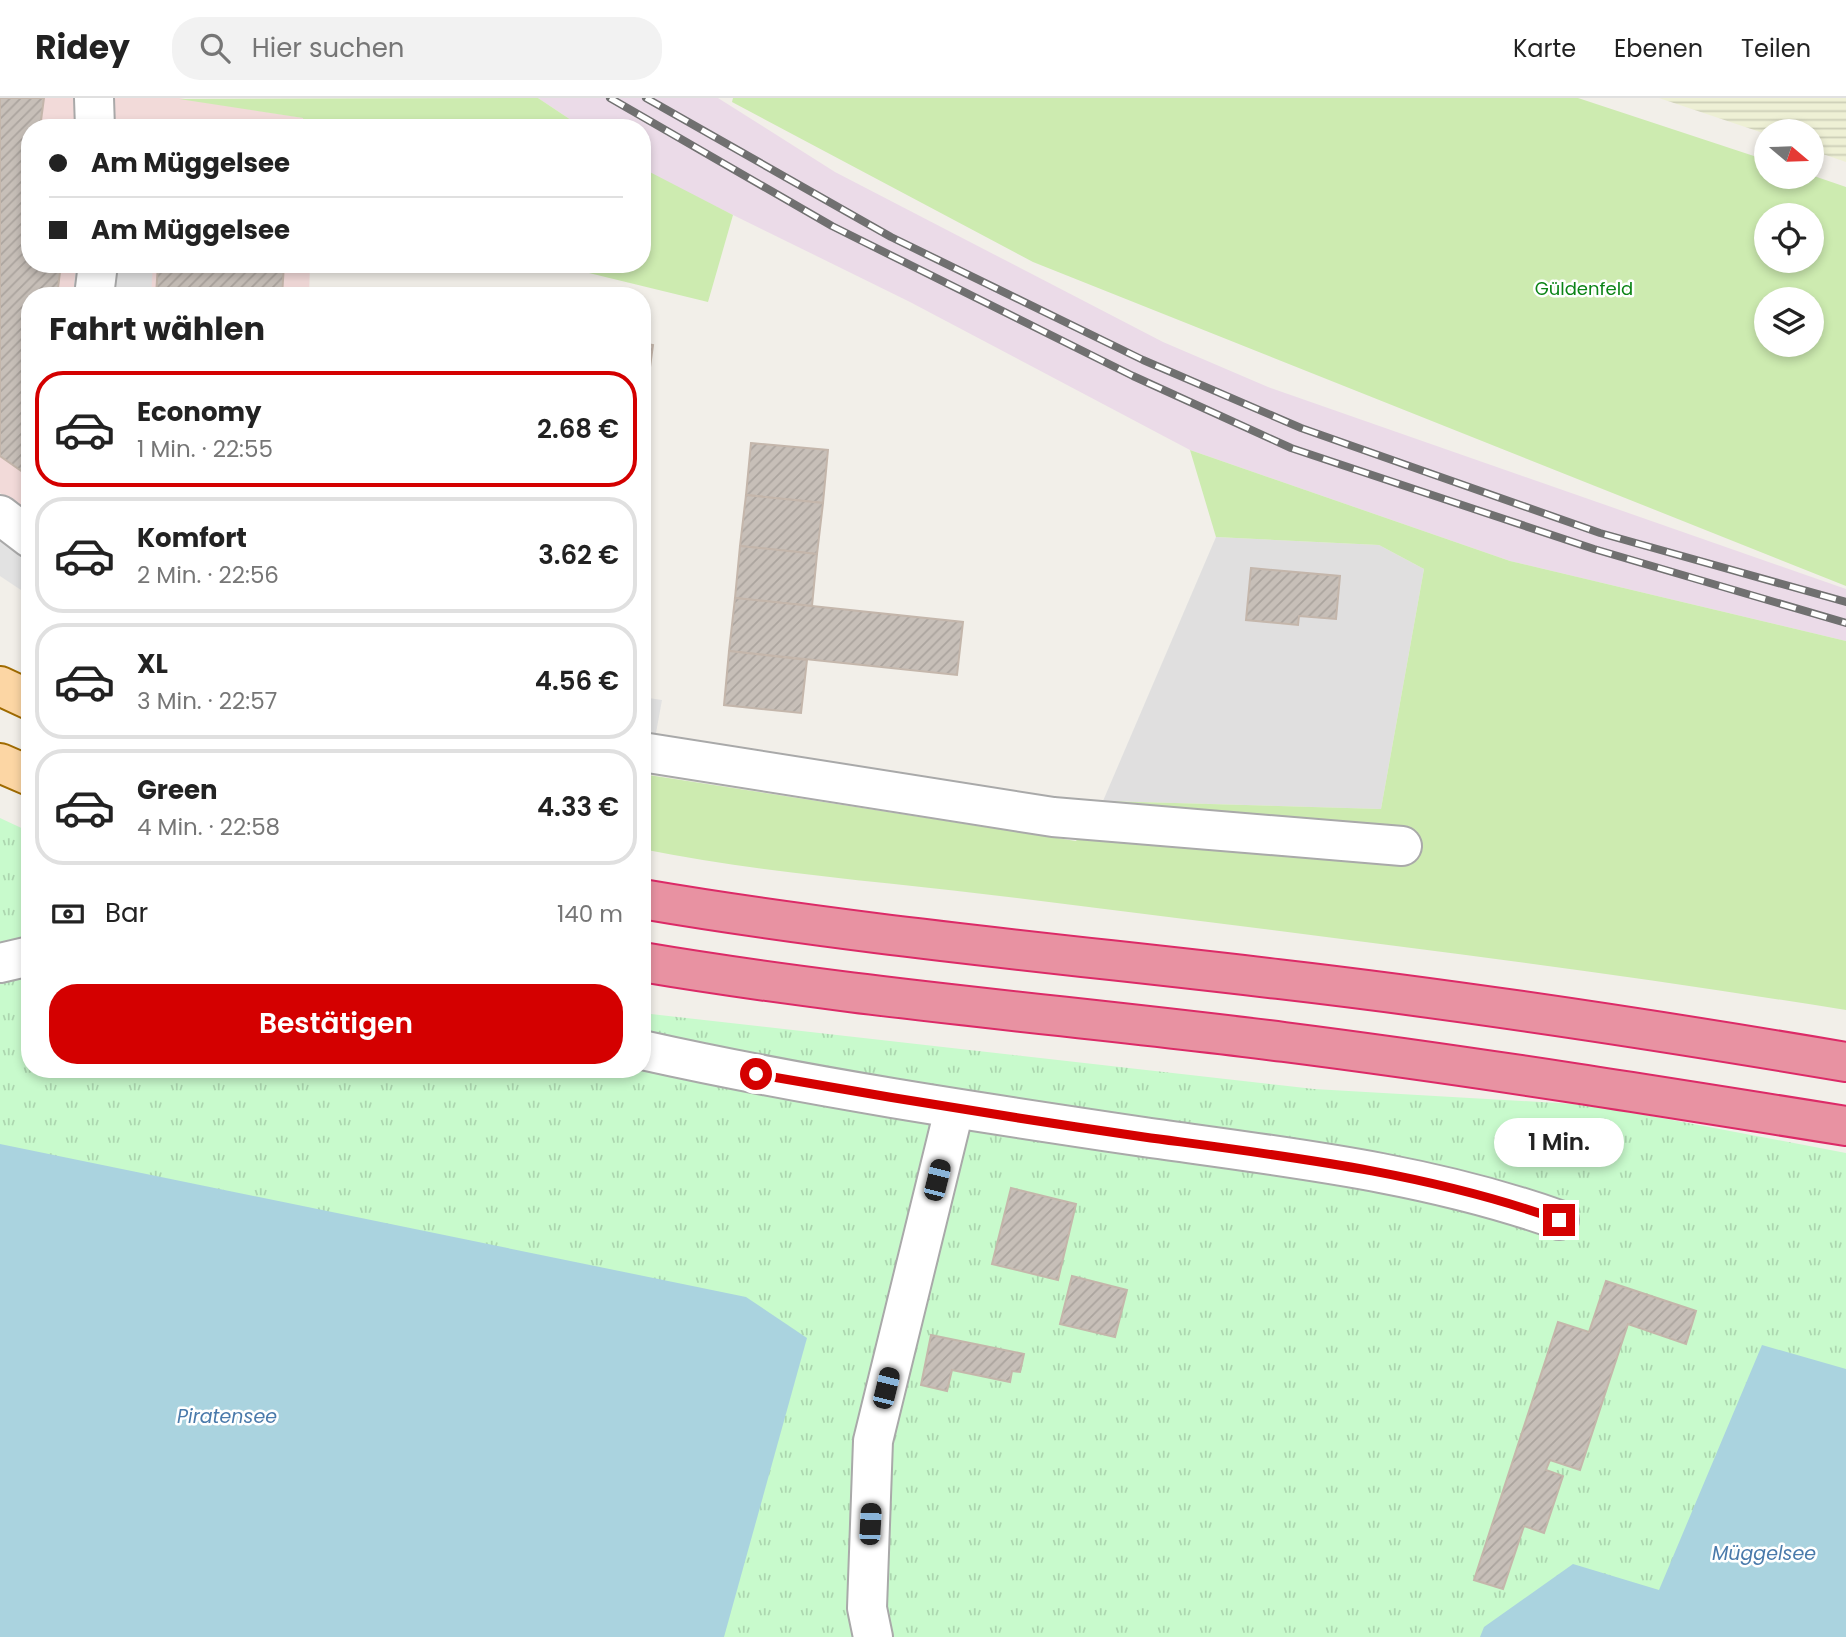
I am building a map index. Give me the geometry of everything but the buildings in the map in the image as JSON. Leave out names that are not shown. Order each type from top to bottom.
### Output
[{"type":"highway","points":[[651,901],[765,920],[1283,979],[1649,1029],[1846,1062]]},
{"type":"highway","points":[[651,964],[771,984],[1296,1044],[1575,1082],[1846,1126]]},
{"type":"main road","points":[[0,686],[21,696]]},
{"type":"main road","points":[[0,763],[21,772]]},
{"type":"street","points":[[94,98],[95,119]]},
{"type":"street","points":[[0,515],[21,531]]},
{"type":"street","points":[[654,754],[1053,817],[1402,846]]},
{"type":"street","points":[[0,963],[21,958]]},
{"type":"street","points":[[651,1052],[731,1070],[954,1110],[1372,1169],[1503,1200],[1559,1220]]},
{"type":"street","points":[[873,1637],[866,1608],[873,1441],[954,1110]]},
{"type":"shaded area","points":[[0,98],[179,98],[304,118],[21,119],[21,273],[310,273],[309,287],[21,287],[21,508],[0,493]]},
{"type":"shaded area","points":[[538,98],[718,98],[835,172],[1163,342],[1268,387],[1846,589],[1846,641],[1510,561],[1190,450],[910,302],[658,178],[651,174],[651,119],[570,119]]},
{"type":"shaded area","points":[[75,273],[152,273],[152,287],[74,287]]},
{"type":"shaded area","points":[[0,536],[21,551],[21,590],[0,576]]},
{"type":"shaded area","points":[[1216,537],[1379,545],[1424,569],[1381,809],[1103,801]]},
{"type":"shaded area","points":[[651,698],[662,700],[656,733],[651,732]]},
{"type":"green space","points":[[538,98],[570,119],[303,119],[179,99]]},
{"type":"green space","name":"Güldenfeld","points":[[733,98],[1578,98],[1754,156],[1754,189],[1824,189],[1824,179],[1846,187],[1846,586],[1033,262],[732,102]]},
{"type":"green space","points":[[1659,98],[1846,98],[1846,162],[1824,154],[1824,119],[1754,119],[1754,130]]},
{"type":"green space","points":[[651,173],[733,215],[708,302],[589,273],[651,273]]},
{"type":"green space","points":[[1190,450],[1510,561],[1846,641],[1846,1010],[1536,964],[782,871],[651,851],[651,775],[1076,841],[1103,801],[1381,809],[1424,569],[1379,545],[1216,537]]},
{"type":"green space","points":[[0,818],[21,828],[21,1078],[651,1078],[651,1014],[1314,1089],[1593,1105],[1846,1153],[1846,1637],[0,1637]]},
{"type":"water","name":"Piratensee","points":[[0,1144],[746,1297],[807,1338],[724,1637],[0,1637]]},
{"type":"water","name":"Müggelsee","points":[[1762,1345],[1846,1369],[1846,1637],[1480,1637],[1484,1627],[1573,1564],[1659,1590]]},
{"type":"railway","points":[[610,98],[646,119]]},
{"type":"railway","points":[[646,98],[891,237],[1143,360],[1301,428],[1600,533],[1846,602]]},
{"type":"railway","points":[[651,122],[832,226],[1133,376],[1291,448],[1594,549],[1846,623]]},
{"type":"route","points":[[756,1074],[954,1110],[1372,1169],[1503,1200],[1559,1220]]}]
